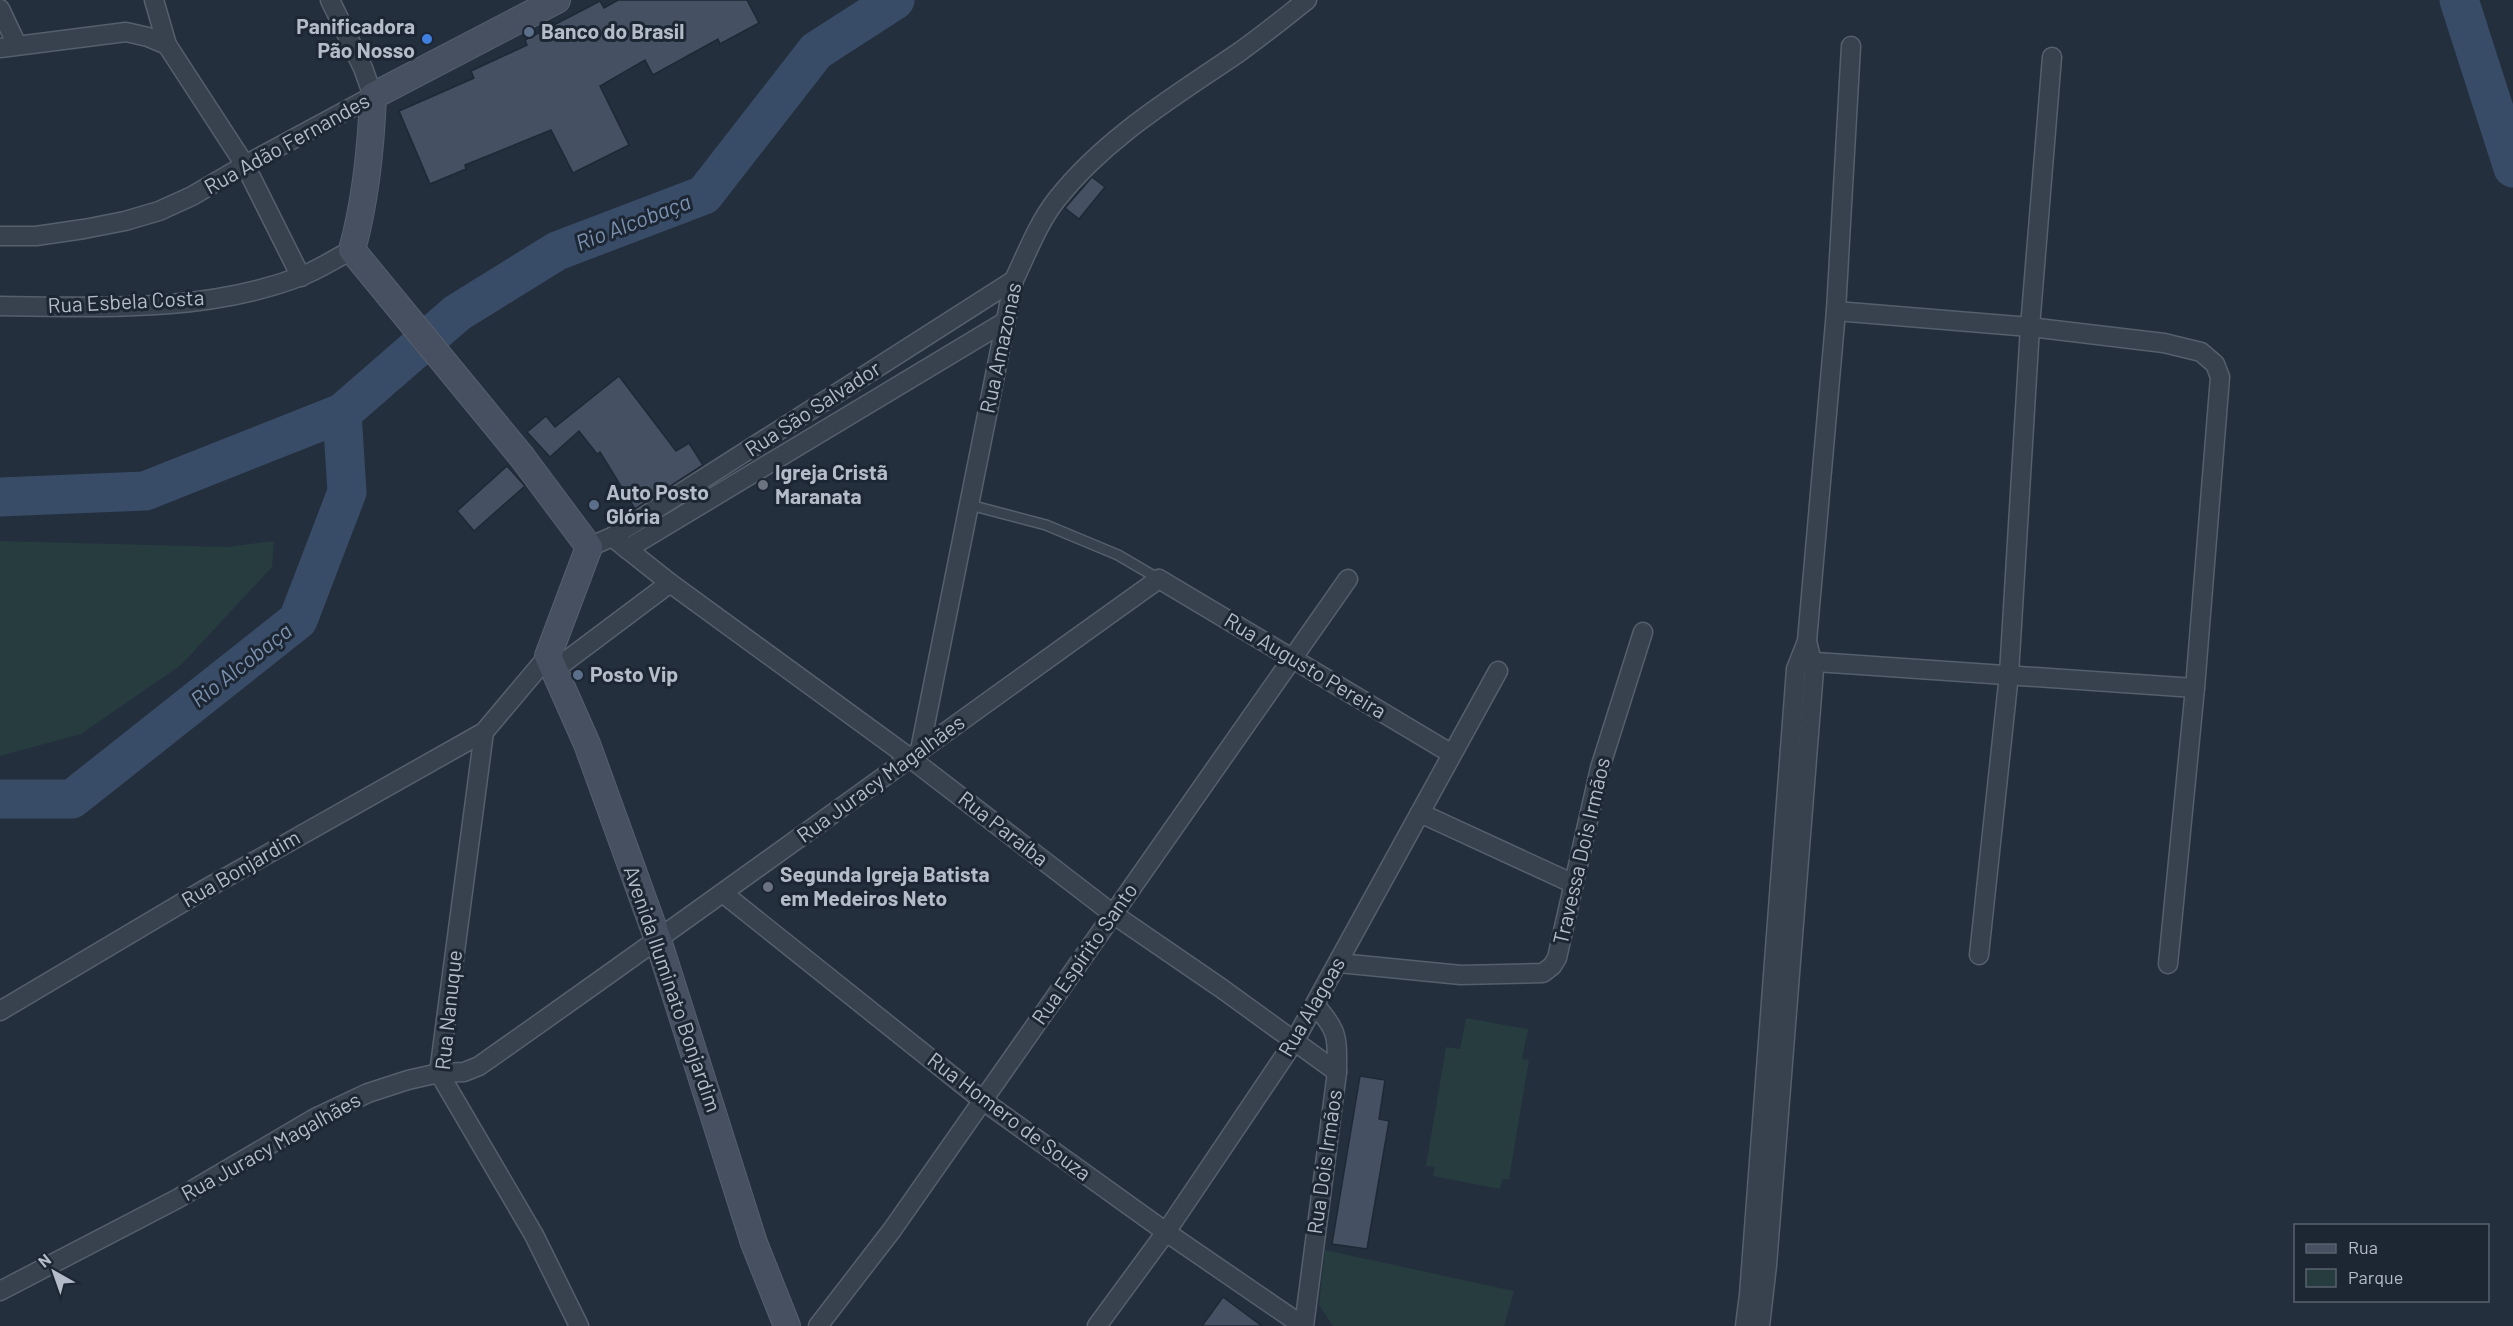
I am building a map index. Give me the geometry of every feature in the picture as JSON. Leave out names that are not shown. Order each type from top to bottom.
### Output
[{"type":"street","points":[[154,0],[167,45],[245,165],[301,277]]},
{"type":"street","points":[[330,0],[374,96],[371,147],[362,214],[352,250],[522,457],[600,542],[551,663]]},
{"type":"street","name":"Rua Amazonas","points":[[915,754],[970,505],[1014,280],[1056,200],[1096,156],[1132,125],[1241,51],[1307,0]]},
{"type":"street","name":"Rua Adão Fernandes","points":[[0,236],[36,236],[125,221],[159,211],[192,196],[245,165],[552,1]]},
{"type":"street","points":[[0,9],[9,47],[126,32],[148,37],[167,45]]},
{"type":"street","points":[[1760,1326],[1768,1154],[1807,641],[1836,311],[1851,46]]},
{"type":"street","points":[[1979,955],[2009,674],[2030,327],[2052,57]]},
{"type":"street","name":"Rua Esbela Costa","points":[[0,306],[94,307],[188,303],[255,291],[301,277],[352,250]]},
{"type":"street","name":"Rua São Salvador","points":[[600,542],[1014,280]]},
{"type":"street","points":[[1836,311],[2030,327],[2164,343],[2200,352],[2215,364],[2220,377],[2195,688],[2168,964]]},
{"type":"street","name":"Rua São Salvador","points":[[627,549],[1006,321]]},
{"type":"street","name":"Rua Paraíba","points":[[600,542],[627,549],[670,583],[915,754],[1113,914],[1337,1072]]},
{"type":"street","name":"Rua Augusto Pereira","points":[[1159,579],[1452,754]]},
{"type":"street","name":"Rua Juracy Magalhães","points":[[0,1291],[177,1199],[315,1118],[368,1093],[438,1073],[464,1072],[479,1066],[724,894],[1159,579]]},
{"type":"street","name":"Rua Espírito Santo","points":[[818,1326],[892,1230],[1348,579]]},
{"type":"street","points":[[484,732],[551,663],[670,583]]},
{"type":"street","name":"Travessa Dois Irmãos","points":[[1339,963],[1443,974],[1543,973],[1552,966],[1557,958],[1600,768],[1643,632]]},
{"type":"street","points":[[1806,661],[2195,688]]},
{"type":"street","name":"Avenida Iluminato Bonjardim","points":[[551,663],[587,744],[658,940],[754,1243],[787,1326]]},
{"type":"street","name":"Rua Alagoas","points":[[1097,1326],[1167,1232],[1294,1042],[1498,670]]},
{"type":"street","name":"Rua Bonjardim","points":[[3,1006],[350,806],[484,732]]},
{"type":"street","name":"Rua Nanuque","points":[[484,732],[438,1073],[534,1235],[579,1326]]},
{"type":"street","points":[[1420,813],[1574,884]]},
{"type":"street","name":"Rua Homero de Souza","points":[[724,894],[982,1100],[1303,1326]]},
{"type":"street","name":"Rua Dois Irmãos","points":[[1303,1326],[1337,1072],[1337,1041],[1332,1024],[1316,1005]]},
{"type":"street","points":[[1745,1326],[1768,1154]]},
{"type":"lane","points":[[970,505],[1046,525],[1118,555],[1159,579]]},
{"type":"green space","points":[[0,541],[228,547],[274,541],[272,567],[181,665],[81,734],[0,756]]},
{"type":"green space","points":[[1466,1018],[1528,1029],[1522,1059],[1529,1060],[1509,1179],[1502,1179],[1500,1189],[1433,1176],[1435,1167],[1426,1166],[1446,1047],[1460,1049]]},
{"type":"green space","points":[[1325,1250],[1514,1291],[1504,1326],[1333,1326],[1319,1305]]},
{"type":"building","points":[[618,0],[747,0],[759,23],[720,44],[718,39],[653,75],[645,60],[600,86],[629,145],[573,173],[551,130],[465,165],[466,169],[430,184],[399,111],[474,78],[471,71],[527,45],[525,40],[600,1],[604,8]]},
{"type":"building","points":[[1092,177],[1105,187],[1079,219],[1065,208]]},
{"type":"building","points":[[619,376],[676,451],[689,443],[703,465],[635,509],[600,452],[597,454],[579,431],[550,457],[527,432],[546,416],[555,427]]},
{"type":"building","points":[[507,466],[525,486],[474,531],[457,511]]},
{"type":"building","points":[[1360,1076],[1385,1080],[1379,1119],[1389,1121],[1367,1249],[1332,1244]]},
{"type":"building","points":[[1223,1297],[1262,1326],[1202,1326]]},
{"type":"waterway","name":"Rio Alcobaça","points":[[0,799],[72,799],[298,620],[347,492],[342,413],[457,313],[557,251],[704,195],[816,51],[895,0]]},
{"type":"waterway","name":"Rio Alcobaça","points":[[2459,0],[2513,168]]},
{"type":"waterway","name":"Rio Alcobaça","points":[[0,497],[145,491],[342,413]]},
{"type":"place","name":"Banco do Brasil","points":[[529,32]]},
{"type":"place","name":"Panificadora Pão Nosso","points":[[427,39]]},
{"type":"place","name":"Igreja Cristã Maranata","points":[[763,485]]},
{"type":"place","name":"Auto Posto Glória","points":[[594,505]]},
{"type":"place","name":"Posto Vip","points":[[578,675]]},
{"type":"place","name":"Segunda Igreja Batista em Medeiros Neto","points":[[768,887]]}]
